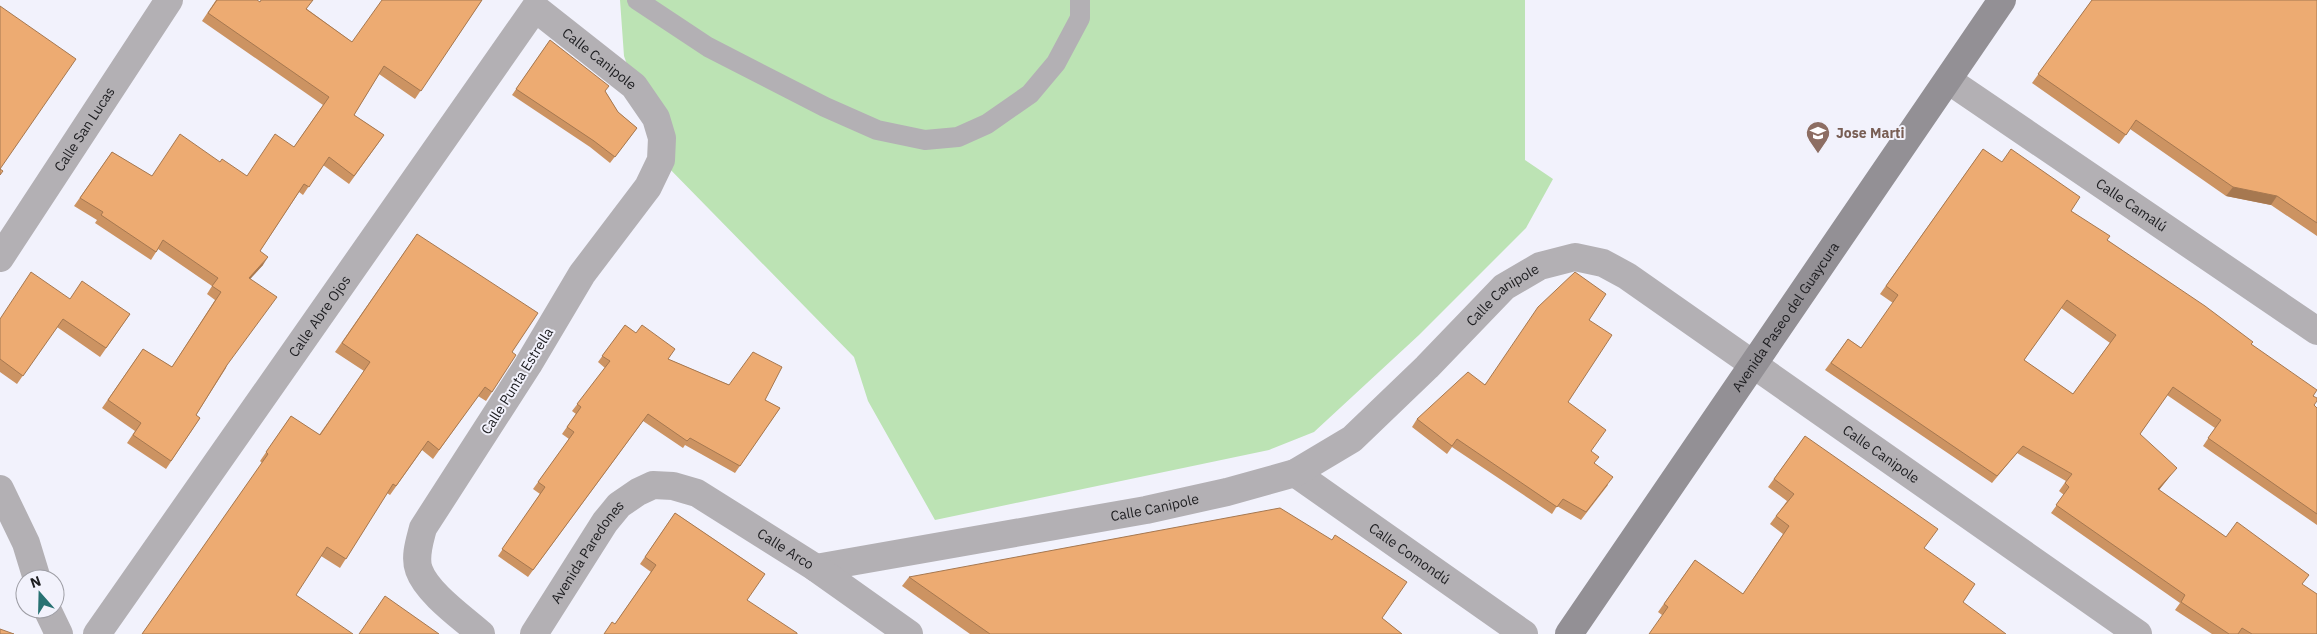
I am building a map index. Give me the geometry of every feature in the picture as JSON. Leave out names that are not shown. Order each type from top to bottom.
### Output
[{"type":"street","name":"Calle San Lucas","points":[[0,258],[168,0]]},
{"type":"street","name":"Avenida Paseo del Guaycura","points":[[1569,634],[2002,0]]},
{"type":"street","name":"Calle Canipole","points":[[538,4],[634,86],[656,118]]},
{"type":"street","name":"Calle Abre Ojos","points":[[97,634],[538,4]]},
{"type":"street","name":"Calle Camalú","points":[[1948,80],[2317,331]]},
{"type":"street","name":"Calle Punta Estrella","points":[[481,634],[428,585],[418,569],[418,546],[423,528],[528,365],[582,274],[648,187],[661,160],[662,138],[656,118]]},
{"type":"street","name":"Calle Canipole","points":[[816,568],[1146,510],[1227,492],[1294,473],[1352,439],[1427,367],[1504,287],[1540,266],[1575,257],[1603,263],[1627,276],[2138,634]]},
{"type":"street","name":"Calle Comondú","points":[[1294,473],[1524,634]]},
{"type":"street","name":"Calle Arco","points":[[653,485],[673,486],[697,493],[816,568],[909,634]]},
{"type":"street","name":"Avenida Paredones","points":[[534,634],[605,522],[620,505],[638,492],[653,485]]},
{"type":"street","points":[[0,489],[26,543],[34,569]]},
{"type":"street","points":[[52,619],[59,634]]},
{"type":"lane","points":[[637,0],[708,47],[825,107],[877,130],[926,140],[958,137],[987,124],[1030,94],[1056,62],[1080,18],[1080,0]]},
{"type":"green space","points":[[620,0],[1525,0],[1525,160],[1553,179],[1526,228],[1419,335],[1314,432],[1269,450],[935,520],[868,401],[854,357],[661,160],[624,56]]},
{"type":"building","points":[[217,0],[257,0],[260,2],[261,0],[313,0],[306,9],[352,42],[382,0],[482,0],[421,91],[384,66],[354,115],[384,135],[354,176],[329,157],[309,187],[304,184],[260,251],[268,257],[249,278],[277,297],[227,365],[196,415],[200,418],[171,461],[133,435],[141,423],[108,400],[143,349],[172,367],[221,292],[212,286],[218,278],[163,240],[156,252],[101,215],[103,212],[80,198],[112,152],[152,176],[180,134],[220,162],[222,159],[247,176],[275,134],[294,147],[329,97],[208,13]]},
{"type":"building","points":[[2092,0],[2317,0],[2317,223],[2277,196],[2233,187],[2136,120],[2126,135],[2038,74]]},
{"type":"building","points":[[0,6],[76,59],[0,169]]},
{"type":"building","points":[[550,40],[609,86],[605,91],[618,112],[637,128],[615,157],[516,89]]},
{"type":"building","points":[[1983,149],[2002,162],[2011,149],[2080,197],[2071,211],[2110,236],[2107,240],[2205,306],[2253,342],[2251,344],[2317,390],[2313,396],[2317,398],[2314,405],[2317,408],[2317,514],[2208,438],[2221,420],[2173,387],[2140,434],[2177,468],[2158,489],[2226,537],[2237,522],[2309,575],[2302,584],[2317,594],[2317,634],[2252,634],[2242,628],[2238,634],[2229,634],[2181,602],[2185,595],[2056,505],[2069,487],[2065,483],[2072,474],[2023,446],[1997,476],[1831,363],[1848,339],[1861,348],[1898,295],[1886,286]],"holes":[[[2067,300],[2116,335],[2073,394],[2024,360]]]},
{"type":"building","points":[[417,234],[538,313],[512,352],[516,355],[492,392],[485,387],[439,450],[428,441],[396,486],[393,484],[346,559],[327,547],[296,595],[353,634],[142,634],[268,454],[266,452],[291,416],[320,435],[370,362],[342,343]]},
{"type":"building","points":[[31,272],[70,299],[82,281],[130,314],[106,348],[63,319],[23,376],[0,359],[0,319]]},
{"type":"building","points":[[1575,272],[1606,294],[1589,320],[1612,335],[1568,402],[1606,430],[1591,451],[1599,457],[1594,463],[1613,477],[1586,512],[1563,499],[1557,507],[1457,439],[1452,446],[1417,419],[1468,372],[1485,385],[1538,307]]},
{"type":"building","points":[[625,325],[636,333],[642,325],[675,349],[668,359],[729,385],[753,352],[782,367],[765,400],[780,408],[740,466],[690,438],[687,441],[648,414],[533,570],[502,549],[545,487],[538,482],[574,432],[567,427],[581,407],[577,404],[610,361],[602,356]]},
{"type":"building","points":[[1805,436],[1938,529],[1924,548],[1975,584],[1963,602],[2006,634],[1649,634],[1668,607],[1664,604],[1695,560],[1743,594],[1789,526],[1776,516],[1794,494],[1774,479]]},
{"type":"building","points":[[1280,508],[1332,540],[1335,535],[1407,582],[1382,618],[1402,634],[990,634],[909,577]]},
{"type":"building","points":[[675,513],[765,574],[747,600],[797,634],[604,634],[612,622],[615,624],[656,565],[645,557]]},
{"type":"building","points":[[385,596],[439,634],[359,634]]},
{"type":"building","points":[[0,629],[14,634],[0,634]]},
{"type":"place","name":"Jose Marti","points":[[1818,154]]}]
